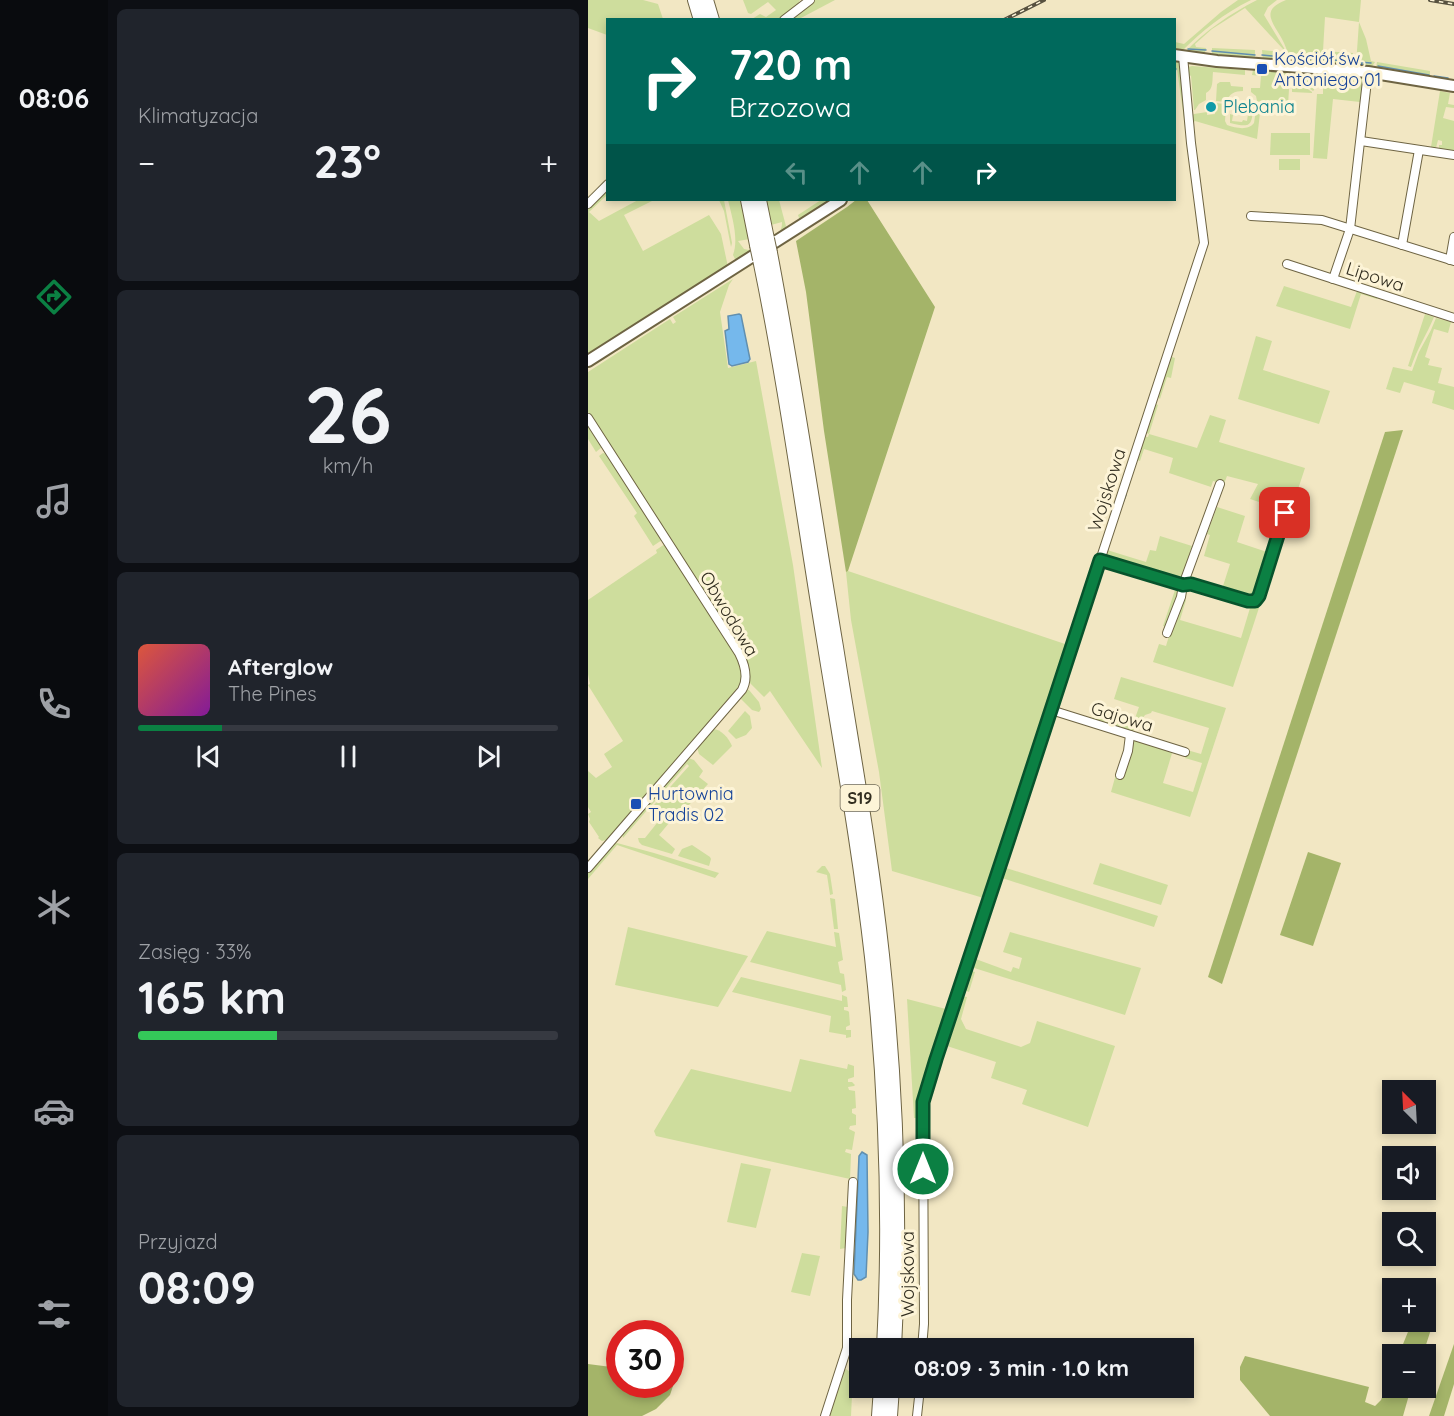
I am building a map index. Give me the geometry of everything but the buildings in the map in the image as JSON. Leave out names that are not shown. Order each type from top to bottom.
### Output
[{"type":"highway","points":[[695,0],[700,18]]},
{"type":"highway","points":[[706,0],[711,18]]},
{"type":"highway","name":"S19","points":[[748,201],[764,249],[789,355],[866,837],[882,952],[895,1134],[897,1247],[894,1338]]},
{"type":"highway","name":"S19","points":[[759,201],[772,322],[848,788],[872,957],[885,1134],[884,1338]]},
{"type":"highway","points":[[879,1416],[880,1398]]},
{"type":"highway","points":[[890,1416],[891,1398]]},
{"type":"street","points":[[787,18],[810,0]]},
{"type":"street","points":[[1179,56],[1368,72],[1454,86]]},
{"type":"street","name":"Wojskowa","points":[[923,1338],[923,1102],[1204,243],[1179,56]]},
{"type":"street","points":[[1333,279],[1350,229],[1368,72]]},
{"type":"street","points":[[1361,141],[1454,155]]},
{"type":"street","points":[[1402,246],[1419,150]]},
{"type":"street","points":[[588,204],[606,186]]},
{"type":"street","points":[[588,361],[839,201]]},
{"type":"street","points":[[1251,216],[1322,220],[1452,261],[1454,237]]},
{"type":"street","name":"Lipowa","points":[[1287,264],[1454,318]]},
{"type":"street","name":"Obwodowa","points":[[588,418],[739,653],[745,666],[746,678],[742,690],[588,868]]},
{"type":"street","points":[[1167,633],[1220,484]]},
{"type":"street","points":[[1100,560],[1183,585],[1191,584],[1255,601],[1259,596],[1285,513]]},
{"type":"street","name":"Gajowa","points":[[1051,710],[1185,752]]},
{"type":"street","points":[[1120,775],[1128,751],[1130,735]]},
{"type":"street","points":[[825,1416],[847,1348],[853,1182]]},
{"type":"street","points":[[917,1416],[919,1398]]},
{"type":"green space","points":[[588,0],[643,0],[658,4],[663,18],[606,18],[606,35],[588,28]]},
{"type":"green space","points":[[743,0],[800,0],[791,12],[780,18],[754,18],[760,14],[766,17],[776,10],[768,2],[751,14],[748,13]]},
{"type":"green space","points":[[814,0],[835,0],[801,18],[792,18]]},
{"type":"green space","points":[[1238,0],[1251,0],[1214,23],[1181,52],[1176,50],[1176,42],[1184,44]]},
{"type":"green space","points":[[1257,0],[1277,0],[1268,7],[1264,15],[1284,48],[1286,60],[1263,60],[1262,50],[1281,52],[1283,49],[1245,8],[1212,29],[1195,44],[1196,47],[1206,48],[1204,56],[1184,53],[1201,37],[1219,23]]},
{"type":"green space","points":[[1286,0],[1361,0],[1359,22],[1325,17],[1323,51],[1353,53],[1351,64],[1345,66],[1291,61],[1271,19],[1272,9]]},
{"type":"green space","points":[[1359,22],[1371,61],[1375,62],[1371,68],[1356,65]]},
{"type":"green space","points":[[1212,48],[1255,50],[1255,57],[1251,60],[1212,56]]},
{"type":"green space","points":[[1176,61],[1179,62],[1180,67],[1191,169]]},
{"type":"green space","points":[[1377,62],[1430,71],[1430,75],[1428,78],[1376,68]]},
{"type":"green space","points":[[1188,67],[1245,70],[1245,75],[1213,72],[1206,100],[1194,110],[1191,76],[1188,74]]},
{"type":"green space","points":[[1253,70],[1290,73],[1288,105],[1269,105],[1257,101],[1251,88],[1260,88],[1261,76],[1252,75]]},
{"type":"green space","points":[[1293,73],[1313,74],[1314,90],[1293,76]]},
{"type":"green space","points":[[1317,74],[1363,78],[1360,102],[1333,99],[1327,159],[1313,158],[1317,94],[1323,94],[1323,84],[1317,80]]},
{"type":"green space","points":[[1292,78],[1312,92],[1312,93],[1292,92]]},
{"type":"green space","points":[[1230,82],[1231,86],[1243,87],[1243,91],[1232,94],[1227,102],[1216,101],[1217,84]]},
{"type":"green space","points":[[1440,91],[1450,93],[1448,104],[1454,105],[1454,108],[1446,107],[1443,118],[1454,121],[1454,151],[1439,149],[1442,141],[1438,140],[1436,148],[1431,147]]},
{"type":"green space","points":[[1250,101],[1254,103],[1250,123],[1243,125],[1230,123],[1230,114],[1233,115],[1232,121],[1247,121]]},
{"type":"green space","points":[[1215,103],[1226,104],[1225,121],[1227,125],[1242,128],[1254,123],[1257,103],[1261,104],[1257,139],[1195,121],[1192,124],[1191,116],[1194,114],[1207,112],[1207,115],[1215,114]]},
{"type":"green space","points":[[1271,133],[1310,133],[1310,155],[1270,155]]},
{"type":"green space","points":[[1279,159],[1300,159],[1300,170],[1279,170]]},
{"type":"green space","points":[[606,189],[606,196],[589,212],[599,221],[636,201],[652,201],[624,215],[643,251],[709,215],[721,234],[728,267],[588,356],[588,208]]},
{"type":"green space","points":[[719,201],[724,201],[731,247],[724,211]]},
{"type":"green space","points":[[728,201],[740,201],[750,239],[738,241],[744,249],[752,248],[753,252],[736,261],[733,255],[734,228]]},
{"type":"green space","points":[[764,201],[779,201],[787,230],[773,239],[773,235],[781,229],[782,222],[771,225]]},
{"type":"green space","points":[[819,201],[832,201],[800,221],[798,215]]},
{"type":"green space","points":[[855,201],[868,201],[935,307],[846,572],[824,431],[806,292],[796,241]]},
{"type":"green space","points":[[733,279],[720,312],[728,368],[756,361],[793,565],[822,768],[770,691],[764,697],[750,683],[749,669],[742,652],[588,412],[588,372],[670,319],[673,324],[676,322],[673,317]]},
{"type":"green space","points":[[1284,286],[1351,307],[1357,291],[1378,297],[1377,299],[1361,294],[1350,329],[1276,306]]},
{"type":"green space","points":[[1425,314],[1434,317],[1411,367],[1408,366]]},
{"type":"green space","points":[[667,316],[669,317],[596,364],[594,361]]},
{"type":"green space","points":[[1436,318],[1451,322],[1448,333],[1434,329],[1425,357],[1430,359],[1428,365],[1442,368],[1438,383],[1454,387],[1454,410],[1432,403],[1435,391],[1404,382],[1400,393],[1386,389],[1393,367],[1412,371]]},
{"type":"green space","points":[[1256,336],[1272,341],[1263,370],[1330,391],[1319,424],[1238,399]]},
{"type":"green space","points":[[1169,356],[1175,358],[1171,378],[1167,377],[1160,399],[1157,390]]},
{"type":"green space","points":[[1156,404],[1158,405],[1149,434],[1144,432]]},
{"type":"green space","points":[[1210,415],[1226,420],[1219,442],[1305,468],[1233,687],[1153,662],[1159,644],[1166,646],[1174,619],[1184,599],[1186,600],[1180,620],[1241,638],[1250,608],[1226,600],[1227,596],[1256,603],[1287,511],[1250,499],[1258,484],[1227,476],[1224,484],[1213,481],[1211,487],[1169,473],[1173,458],[1144,449],[1140,461],[1135,459],[1142,436],[1148,437],[1149,434],[1197,448]]},
{"type":"green space","points":[[588,425],[602,444],[596,452],[588,439]]},
{"type":"green space","points":[[1403,430],[1222,984],[1208,977],[1385,432]]},
{"type":"green space","points":[[603,453],[607,454],[662,540],[653,546],[634,516],[637,513],[599,456]]},
{"type":"green space","points":[[1217,507],[1245,516],[1237,542],[1267,552],[1254,596],[1223,586],[1230,564],[1204,556],[1210,535],[1207,534]]},
{"type":"green space","points":[[1160,536],[1192,546],[1181,580],[1104,559],[1107,550],[1146,562],[1150,550],[1156,551]]},
{"type":"green space","points":[[665,544],[739,660],[742,670],[741,679],[739,686],[610,839],[602,841],[589,822],[588,814],[591,812],[588,807],[588,771],[596,778],[612,767],[604,754],[623,741],[588,685],[590,684],[588,600],[657,553],[656,550]]},
{"type":"green space","points":[[846,572],[1068,645],[987,899],[892,871],[879,772],[851,620]]},
{"type":"green space","points":[[1177,585],[1181,590],[1167,627],[1163,626],[1176,587]]},
{"type":"green space","points":[[1080,624],[1084,625],[1060,703],[1056,701]]},
{"type":"green space","points":[[1121,677],[1226,708],[1190,817],[1111,792],[1116,774],[1121,776],[1134,738],[1173,750],[1163,783],[1193,792],[1202,763],[1185,758],[1187,750],[1201,754],[1209,728],[1152,711],[1145,715],[1133,731],[1129,732],[1092,721],[1093,717],[1132,727],[1139,707],[1114,699]]},
{"type":"green space","points":[[746,690],[749,690],[759,702],[761,709],[759,712],[752,710],[741,699]]},
{"type":"green space","points":[[745,711],[750,716],[752,728],[746,735],[736,739],[728,731]]},
{"type":"green space","points":[[712,729],[724,734],[732,746],[713,765],[699,754],[697,747]]},
{"type":"green space","points":[[688,758],[694,760],[703,771],[699,777],[708,784],[689,805],[678,810],[671,820],[654,805],[689,766],[687,764],[623,838],[622,833]]},
{"type":"green space","points":[[661,818],[669,823],[659,835],[675,849],[672,854],[639,842],[638,838],[645,838]]},
{"type":"green space","points":[[617,843],[719,873],[715,878],[617,845],[588,879],[588,873],[611,846]]},
{"type":"green space","points":[[692,845],[710,857],[709,866],[678,856],[682,849]]},
{"type":"green space","points":[[1308,852],[1341,863],[1313,946],[1280,935]]},
{"type":"green space","points":[[1100,863],[1168,885],[1161,905],[1093,884]]},
{"type":"green space","points":[[825,866],[830,874],[833,894],[830,895],[827,875],[816,872]]},
{"type":"green space","points":[[1003,867],[1158,916],[1154,927],[999,877]]},
{"type":"green space","points":[[830,898],[835,899],[838,929],[834,929]]},
{"type":"green space","points":[[628,927],[748,956],[718,1007],[615,985]]},
{"type":"green space","points":[[767,931],[836,947],[834,932],[839,933],[843,960],[838,962],[840,973],[844,974],[846,990],[842,992],[841,985],[750,962]]},
{"type":"green space","points":[[1010,932],[1141,968],[1125,1015],[971,967],[969,964],[973,958],[1011,972],[1013,967],[1019,969],[1022,958],[1003,952]]},
{"type":"green space","points":[[969,970],[975,972],[969,992],[962,989]]},
{"type":"green space","points":[[741,977],[842,1001],[842,995],[847,997],[848,1007],[844,1007],[844,1010],[849,1012],[850,1025],[846,1027],[846,1030],[851,1030],[851,1037],[846,1038],[846,1035],[829,1032],[831,1016],[732,992]]},
{"type":"green space","points":[[967,997],[961,1019],[966,1029],[1021,1047],[1030,1043],[1037,1021],[1115,1046],[1088,1127],[1022,1104],[1027,1090],[991,1078],[996,1062],[944,1045],[957,998]]},
{"type":"green space","points":[[907,999],[946,1009],[920,1118],[914,1118]]},
{"type":"green space","points":[[800,1059],[847,1069],[848,1064],[854,1066],[854,1077],[848,1079],[848,1082],[855,1085],[848,1087],[849,1090],[855,1091],[856,1108],[852,1109],[852,1113],[856,1115],[856,1125],[850,1126],[849,1129],[855,1132],[852,1150],[846,1149],[845,1152],[851,1154],[850,1179],[656,1136],[654,1131],[691,1069],[791,1092]]},
{"type":"green space","points":[[741,1163],[771,1169],[756,1228],[727,1222]]},
{"type":"green space","points":[[842,1206],[848,1207],[846,1248],[840,1249]]},
{"type":"green space","points":[[802,1253],[820,1256],[810,1296],[791,1292]]},
{"type":"green space","points":[[1408,1332],[1430,1332],[1426,1344],[1403,1344]]},
{"type":"green space","points":[[1454,1344],[1454,1384],[1444,1416],[1429,1416]]},
{"type":"green space","points":[[1245,1356],[1369,1387],[1365,1402],[1375,1406],[1382,1397],[1408,1398],[1403,1416],[1270,1416],[1240,1380],[1240,1367]]},
{"type":"green space","points":[[588,1364],[606,1366],[606,1398],[667,1398],[656,1409],[642,1416],[588,1416]]},
{"type":"green space","points":[[846,1369],[849,1371],[851,1416],[828,1416],[843,1371]]},
{"type":"water","points":[[739,314],[750,359],[748,362],[732,366],[729,364],[725,331],[729,329],[728,316]]},
{"type":"water","points":[[862,1152],[867,1155],[868,1232],[866,1277],[858,1280],[854,1274],[859,1156]]},
{"type":"waterway","points":[[1188,49],[1206,50]]},
{"type":"waterway","points":[[1212,51],[1255,55]]},
{"type":"waterway","points":[[1262,55],[1284,57]]},
{"type":"waterway","points":[[1292,58],[1352,61]]},
{"type":"waterway","points":[[1359,62],[1371,63]]},
{"type":"waterway","points":[[1378,66],[1429,75]]},
{"type":"waterway","points":[[1434,76],[1448,78]]},
{"type":"waterway","points":[[1122,505],[1126,495]]},
{"type":"railway","points":[[1008,18],[1044,0]]},
{"type":"railway","points":[[1430,0],[1454,4]]},
{"type":"place","name":"Kościół św. Antoniego 01","points":[[1262,69]]},
{"type":"place","name":"Plebania","points":[[1211,107]]},
{"type":"place","name":"Hurtownia Tradis 02","points":[[636,804]]},
{"type":"route","points":[[923,1169],[923,1102],[1100,560],[1183,585],[1191,584],[1250,602],[1255,601],[1259,596],[1285,513]]}]
